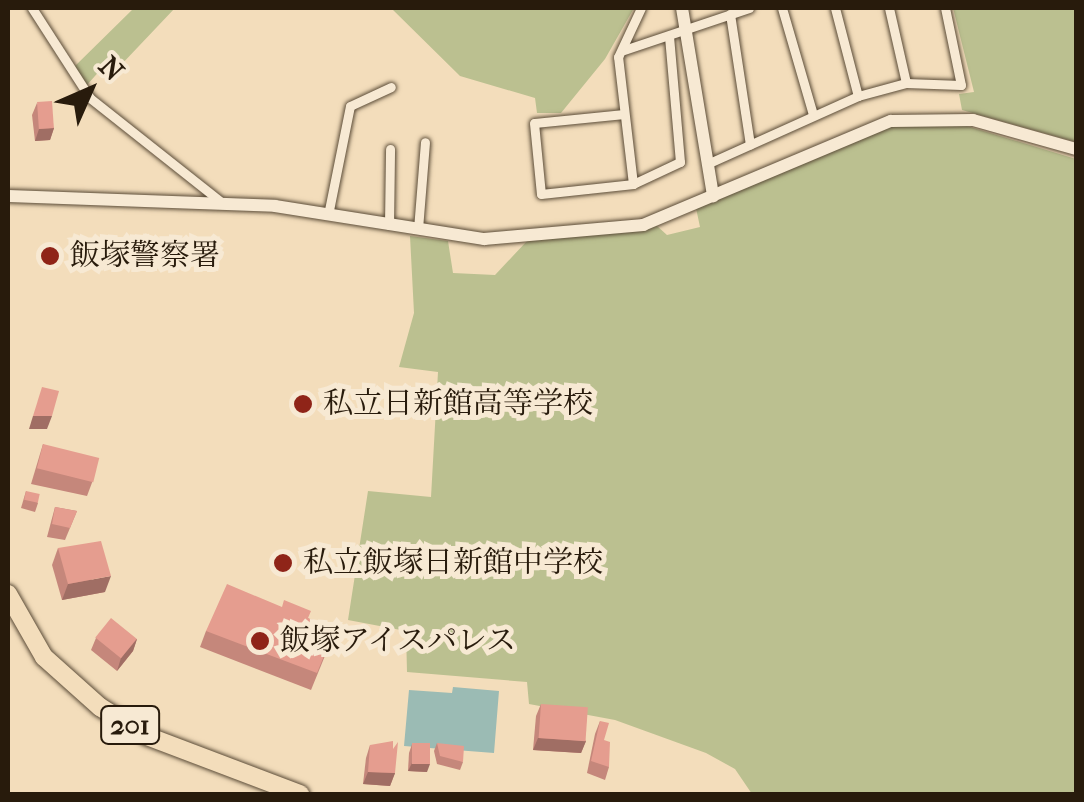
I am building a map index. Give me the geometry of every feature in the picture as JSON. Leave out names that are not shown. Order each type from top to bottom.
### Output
[{"type":"highway","name":"201","points":[[8,594],[12,618],[44,657],[100,707],[146,736],[272,792],[300,794]]},
{"type":"street","points":[[32,8],[90,98],[221,202]]},
{"type":"street","points":[[633,184],[618,57],[641,8]]},
{"type":"street","points":[[624,114],[534,124],[541,194],[633,184],[680,162],[675,33],[682,8]]},
{"type":"street","points":[[624,50],[749,8]]},
{"type":"street","points":[[782,8],[813,116]]},
{"type":"street","points":[[836,8],[858,96]]},
{"type":"street","points":[[889,8],[906,83]]},
{"type":"street","points":[[708,164],[858,96],[906,83],[961,85],[945,8]]},
{"type":"street","points":[[730,14],[750,144]]},
{"type":"street","points":[[675,33],[713,196]]},
{"type":"street","points":[[328,215],[350,106],[391,87]]},
{"type":"street","points":[[8,196],[221,202],[484,239],[603,232],[677,214],[891,121],[973,120],[1076,149]]},
{"type":"street","points":[[418,230],[425,142]]},
{"type":"street","points":[[389,225],[390,149]]},
{"type":"green space","points":[[134,8],[175,8],[120,66],[110,59],[87,85],[74,67]]},
{"type":"green space","points":[[391,8],[634,8],[605,59],[561,113],[537,113],[535,98],[460,76]]},
{"type":"green space","points":[[953,8],[1076,8],[1076,142],[962,110],[959,94],[974,92]]},
{"type":"green space","points":[[957,123],[1076,159],[1076,794],[752,794],[735,769],[706,753],[615,720],[529,704],[527,682],[407,672],[406,631],[348,620],[368,491],[431,497],[438,372],[399,367],[414,313],[410,236],[448,241],[453,273],[495,275],[527,241],[657,226],[667,235],[700,227],[696,208],[890,126]]},
{"type":"water","points":[[453,687],[499,691],[494,753],[404,746],[409,690],[452,693]]},
{"type":"building","points":[[52,101],[54,128],[39,129],[37,102]]},
{"type":"building","points":[[42,387],[59,391],[52,416],[33,416]]},
{"type":"building","points":[[43,444],[99,458],[93,482],[37,468]]},
{"type":"building","points":[[26,491],[40,494],[38,503],[24,500]]},
{"type":"building","points":[[55,507],[77,511],[70,528],[52,524]]},
{"type":"building","points":[[101,541],[111,576],[68,584],[58,548]]},
{"type":"building","name":"飯塚アイスパレス","points":[[227,584],[282,607],[284,600],[311,611],[308,618],[335,629],[317,673],[206,631]]},
{"type":"building","points":[[111,618],[137,639],[121,658],[95,637]]},
{"type":"building","points":[[541,704],[588,707],[586,741],[539,738]]},
{"type":"building","points":[[600,721],[609,723],[604,740],[610,742],[609,767],[591,761]]},
{"type":"building","points":[[393,741],[393,749],[398,742],[395,773],[368,772],[370,745]]},
{"type":"building","points":[[412,743],[430,743],[430,764],[412,764]]},
{"type":"building","points":[[437,743],[464,746],[463,762],[440,756]]},
{"type":"place","name":"飯塚警察署","points":[[50,256]]},
{"type":"place","name":"私立日新館高等学校","points":[[303,404]]},
{"type":"place","name":"私立飯塚日新館中学校","points":[[283,563]]},
{"type":"place","name":"飯塚アイスパレス","points":[[260,641]]}]
